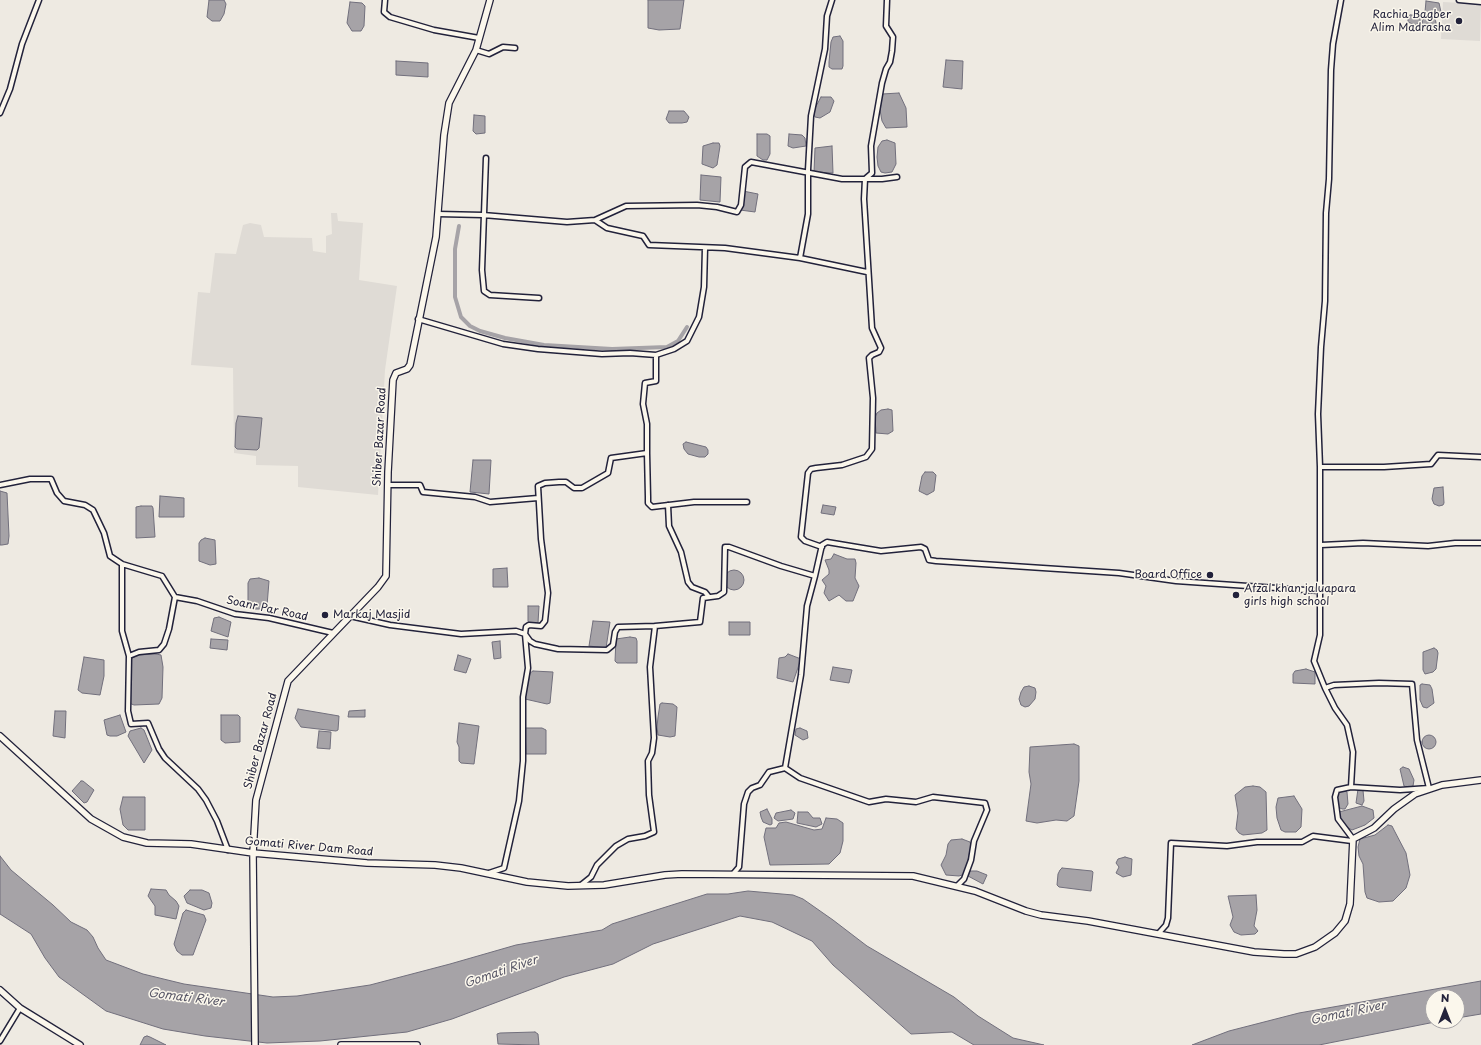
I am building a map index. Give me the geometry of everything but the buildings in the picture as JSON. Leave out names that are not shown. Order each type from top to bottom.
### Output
[{"type":"main road","name":"Shiber Bazar Road","points":[[254,1045],[253,853],[256,800],[266,767],[286,685],[294,673],[350,616],[386,576],[388,485],[393,380],[396,373],[407,369],[410,365],[418,319],[436,238],[444,135],[449,103],[476,50],[490,0]]},
{"type":"main road","name":"Gomati River Dam Road","points":[[0,736],[91,819],[112,832],[147,843],[191,844],[253,853],[368,863],[435,865],[527,882],[578,886],[619,883],[651,877],[682,874],[731,876],[913,876],[957,886],[1042,915],[1088,921],[1155,935],[1254,952],[1296,954],[1315,947],[1335,933],[1345,921],[1350,904],[1352,840]]},
{"type":"main road","points":[[1352,840],[1374,828],[1394,809],[1415,794],[1429,788],[1442,785],[1481,780]]},
{"type":"main road","points":[[0,990],[20,1008],[80,1045]]},
{"type":"main road","points":[[341,1045],[417,1045]]},
{"type":"street","points":[[0,113],[10,90],[22,44],[39,0]]},
{"type":"street","points":[[385,0],[384,12],[390,17],[434,30],[479,38]]},
{"type":"street","points":[[800,258],[808,214],[808,172],[811,116],[824,57],[827,16],[832,0]]},
{"type":"street","points":[[822,547],[803,540],[801,537],[808,473],[811,469],[842,465],[866,457],[872,449],[873,398],[869,358],[879,352],[881,348],[872,328],[867,272],[867,239],[864,199],[865,179],[872,173],[870,146],[872,135],[882,83],[886,69],[890,62],[892,51],[893,37],[886,26],[887,0]]},
{"type":"street","points":[[1341,0],[1333,44],[1331,70],[1329,172],[1326,213],[1326,301],[1321,348],[1318,414],[1321,545],[1320,635],[1314,662],[1335,708],[1347,725],[1353,752],[1351,787]]},
{"type":"street","points":[[1459,0],[1481,2]]},
{"type":"street","points":[[476,50],[489,54],[503,47],[515,48]]},
{"type":"street","points":[[486,158],[482,270],[484,291],[490,296],[539,298]]},
{"type":"street","points":[[438,214],[483,215],[567,222],[594,220],[626,206],[697,205],[717,207],[737,212],[740,205],[745,167],[749,163],[755,162],[842,179],[897,177]]},
{"type":"street","points":[[594,220],[607,228],[642,236],[649,245],[725,248],[800,258],[867,272]]},
{"type":"street","points":[[418,319],[503,344],[538,349],[602,354],[630,353],[656,355],[674,350],[686,341],[699,317],[704,287],[705,248]]},
{"type":"street","points":[[656,355],[656,382],[644,383],[643,404],[648,424],[648,503],[652,507],[656,507],[694,502],[747,502]]},
{"type":"street","points":[[486,874],[504,868],[519,801],[523,761],[523,697],[528,668],[525,634],[527,626],[541,626],[546,614],[548,593],[538,486],[541,484],[566,482],[574,488],[582,488],[608,473],[612,458],[647,453]]},
{"type":"street","points":[[1320,467],[1384,467],[1431,464],[1438,455],[1481,457]]},
{"type":"street","points":[[0,485],[30,479],[51,479],[58,493],[64,500],[85,505],[93,510],[104,533],[110,556],[122,564],[162,576],[175,597],[169,629],[164,644],[159,650],[139,652],[129,656]]},
{"type":"street","points":[[388,485],[420,485],[424,492],[475,497],[490,502],[538,498]]},
{"type":"street","points":[[668,505],[670,526],[682,558],[688,582],[692,587],[705,592],[709,597]]},
{"type":"street","points":[[784,768],[801,675],[807,606],[823,542],[881,551],[921,547],[925,549],[929,560],[936,561],[1119,573],[1176,581],[1320,591]]},
{"type":"street","points":[[1321,545],[1363,543],[1428,546],[1455,543],[1481,543]]},
{"type":"street","points":[[350,616],[390,625],[461,634],[516,631],[525,634],[530,641],[544,647],[558,649],[607,650],[613,645],[615,632],[618,627],[655,626],[700,622],[702,602],[705,597],[718,596],[724,592],[724,550],[726,547],[815,576]]},
{"type":"street","points":[[122,564],[122,631],[129,656],[128,711],[131,724],[148,723],[158,749],[165,758],[198,789],[206,800],[217,821],[228,850]]},
{"type":"street","name":"Soanr Par Road","points":[[175,597],[197,601],[235,614],[269,618],[333,633]]},
{"type":"street","points":[[578,886],[591,877],[597,865],[616,846],[628,839],[645,836],[654,832],[649,795],[648,761],[652,752],[654,738],[650,667],[655,626]]},
{"type":"street","points":[[1325,688],[1334,685],[1385,682],[1412,684],[1417,740],[1429,788],[1400,790],[1351,787],[1338,789],[1335,797],[1338,819],[1352,840]]},
{"type":"street","points":[[731,876],[739,867],[744,804],[748,792],[752,788],[760,785],[770,772],[784,768],[800,778],[869,802],[886,799],[916,802],[933,797],[985,802],[988,810],[974,841],[971,860],[964,879],[957,886]]},
{"type":"street","points":[[1155,935],[1166,925],[1171,843],[1228,846],[1257,842],[1302,842],[1313,836],[1352,840]]},
{"type":"street","points":[[0,1041],[20,1008]]},
{"type":"shaded area","name":"Rachia Bagber Alim Madrasha","points":[[1443,2],[1481,4],[1480,41],[1441,39]]},
{"type":"shaded area","points":[[331,213],[337,213],[338,221],[363,223],[359,280],[397,286],[385,370],[378,495],[298,487],[298,466],[256,465],[256,456],[234,453],[233,368],[191,365],[198,292],[210,293],[215,253],[236,254],[243,225],[250,223],[261,225],[264,237],[312,238],[313,251],[326,253],[326,236],[332,234]]},
{"type":"water","points":[[209,0],[224,0],[226,4],[224,14],[220,21],[212,21],[207,17]]},
{"type":"water","points":[[648,0],[684,0],[680,29],[659,30],[648,28]]},
{"type":"water","points":[[1426,1],[1439,3],[1441,12],[1435,14],[1425,12]]},
{"type":"water","points":[[350,2],[362,3],[365,6],[364,26],[361,31],[352,31],[347,23]]},
{"type":"water","points":[[1410,15],[1420,15],[1420,23],[1415,25],[1408,22],[1408,17]]},
{"type":"water","points":[[1429,16],[1434,18],[1436,23],[1434,28],[1429,30],[1424,28],[1422,23],[1424,18]]},
{"type":"water","points":[[840,36],[843,41],[843,66],[842,69],[832,69],[829,67],[831,42],[833,37]]},
{"type":"water","points":[[946,60],[963,61],[962,89],[943,87]]},
{"type":"water","points":[[396,61],[428,63],[428,77],[396,75]]},
{"type":"water","points":[[899,93],[906,108],[907,127],[886,128],[882,121],[880,110],[882,94]]},
{"type":"water","points":[[821,97],[831,97],[834,101],[830,112],[820,118],[815,117],[813,112]]},
{"type":"water","points":[[669,111],[684,111],[689,117],[687,122],[669,123],[666,119]]},
{"type":"water","points":[[474,115],[485,116],[485,133],[476,134],[473,131]]},
{"type":"water","points":[[757,134],[767,134],[770,136],[770,154],[767,160],[763,160],[757,156]]},
{"type":"water","points":[[789,134],[802,135],[805,138],[806,146],[793,148],[788,146]]},
{"type":"water","points":[[887,140],[895,143],[896,164],[892,172],[885,173],[881,172],[878,166],[877,157],[878,147],[882,141]]},
{"type":"water","points":[[719,143],[720,146],[717,165],[713,168],[702,164],[703,146]]},
{"type":"water","points":[[832,146],[833,173],[814,172],[815,148]]},
{"type":"water","points":[[701,175],[721,177],[720,202],[700,200]]},
{"type":"water","points":[[743,191],[758,194],[755,212],[740,210]]},
{"type":"water","points":[[881,410],[892,410],[893,431],[888,434],[876,433],[875,417],[877,413]]},
{"type":"water","points":[[238,416],[262,418],[259,448],[257,450],[237,449],[235,447],[236,423]]},
{"type":"water","points":[[686,442],[706,447],[708,454],[705,457],[699,457],[688,454],[684,449],[683,444]]},
{"type":"water","points":[[473,460],[491,460],[489,494],[470,492]]},
{"type":"water","points":[[925,472],[933,472],[936,475],[934,491],[927,495],[919,491],[922,476]]},
{"type":"water","points":[[1443,487],[1444,503],[1443,505],[1439,506],[1434,504],[1432,499],[1434,488]]},
{"type":"water","points":[[0,491],[7,493],[9,536],[8,544],[2,545],[0,545]]},
{"type":"water","points":[[160,496],[184,498],[184,517],[159,517]]},
{"type":"water","points":[[823,505],[836,507],[834,515],[821,513]]},
{"type":"water","points":[[152,506],[153,508],[155,537],[136,538],[136,507]]},
{"type":"water","points":[[205,538],[215,540],[216,564],[210,565],[199,561],[199,543]]},
{"type":"water","points":[[834,554],[847,559],[855,559],[855,578],[859,586],[853,601],[846,601],[839,595],[829,601],[824,593],[826,586],[822,580],[829,574],[825,560],[831,559]]},
{"type":"water","points":[[507,568],[508,587],[493,587],[493,569]]},
{"type":"water","points":[[734,570],[741,573],[744,580],[741,587],[734,590],[727,587],[724,580],[727,573]]},
{"type":"water","points":[[259,578],[269,581],[267,606],[261,609],[253,609],[248,600],[248,583],[250,579]]},
{"type":"water","points":[[528,606],[539,606],[538,623],[529,623]]},
{"type":"water","points":[[219,617],[231,622],[228,637],[211,631],[214,618]]},
{"type":"water","points":[[593,621],[610,622],[606,648],[589,646]]},
{"type":"water","points":[[729,622],[750,622],[750,635],[729,635]]},
{"type":"water","points":[[630,637],[636,638],[637,641],[637,663],[617,663],[615,661],[616,639]]},
{"type":"water","points":[[211,639],[228,640],[227,650],[210,648]]},
{"type":"water","points":[[500,641],[501,658],[494,659],[492,642]]},
{"type":"water","points":[[1434,648],[1438,653],[1436,669],[1433,672],[1425,674],[1423,670],[1423,652]]},
{"type":"water","points":[[788,654],[801,659],[793,682],[777,678],[779,658],[785,657]]},
{"type":"water","points":[[138,655],[161,655],[163,667],[162,698],[159,704],[134,705],[129,703],[130,664],[132,658]]},
{"type":"water","points":[[458,655],[471,659],[466,673],[454,670]]},
{"type":"water","points":[[84,657],[104,660],[104,676],[100,695],[82,693],[78,690]]},
{"type":"water","points":[[833,667],[852,670],[849,683],[830,680]]},
{"type":"water","points":[[1306,669],[1315,672],[1315,684],[1293,683],[1293,674],[1295,671]]},
{"type":"water","points":[[533,671],[553,672],[550,703],[547,704],[525,699],[530,673]]},
{"type":"water","points":[[1420,685],[1430,685],[1432,689],[1434,703],[1427,708],[1423,707],[1420,700]]},
{"type":"water","points":[[1029,686],[1035,688],[1035,699],[1029,706],[1025,707],[1021,705],[1019,699],[1024,687]]},
{"type":"water","points":[[660,704],[673,704],[677,707],[675,736],[670,737],[658,735],[658,717]]},
{"type":"water","points":[[298,709],[339,716],[338,730],[301,727],[295,718]]},
{"type":"water","points":[[365,710],[365,717],[348,717],[349,711]]},
{"type":"water","points":[[55,711],[66,711],[65,738],[53,736]]},
{"type":"water","points":[[120,715],[126,732],[117,736],[107,735],[104,720]]},
{"type":"water","points":[[221,715],[238,715],[240,717],[240,742],[225,743],[221,740]]},
{"type":"water","points":[[459,723],[479,726],[474,764],[461,763],[459,761],[459,747],[457,742]]},
{"type":"water","points":[[141,728],[144,730],[152,750],[144,763],[128,736],[130,731]]},
{"type":"water","points":[[525,728],[542,728],[546,730],[546,754],[526,754]]},
{"type":"water","points":[[800,728],[807,731],[808,738],[803,740],[795,735],[796,729]]},
{"type":"water","points":[[319,731],[331,732],[330,749],[317,748]]},
{"type":"water","points":[[1429,735],[1434,737],[1436,742],[1434,747],[1429,749],[1424,747],[1422,742],[1424,737]]},
{"type":"water","points":[[1074,744],[1079,746],[1079,781],[1074,816],[1067,821],[1056,820],[1037,823],[1026,821],[1031,784],[1029,772],[1030,747]]},
{"type":"water","points":[[1403,767],[1409,769],[1414,780],[1413,786],[1410,788],[1404,786],[1400,769]]},
{"type":"water","points":[[81,781],[94,790],[87,802],[84,803],[72,791]]},
{"type":"water","points":[[1245,787],[1260,787],[1266,792],[1267,830],[1262,833],[1243,835],[1236,829],[1238,813],[1235,795]]},
{"type":"water","points":[[1358,789],[1363,790],[1364,801],[1362,805],[1356,803]]},
{"type":"water","points":[[1343,790],[1347,792],[1348,804],[1345,809],[1338,807],[1338,792]]},
{"type":"water","points":[[1294,796],[1302,809],[1301,827],[1296,832],[1285,832],[1281,830],[1277,818],[1276,807],[1278,798]]},
{"type":"water","points":[[123,797],[145,797],[145,830],[128,830],[123,825],[120,809]]},
{"type":"water","points":[[1362,806],[1373,810],[1374,818],[1365,825],[1352,830],[1343,825],[1339,819],[1339,812]]},
{"type":"water","points":[[767,809],[772,819],[772,824],[770,825],[763,822],[760,812]]},
{"type":"water","points":[[791,810],[795,813],[793,819],[778,821],[774,818],[776,813]]},
{"type":"water","points":[[798,812],[808,812],[813,818],[820,818],[822,824],[816,827],[797,823]]},
{"type":"water","points":[[826,818],[837,819],[843,823],[843,841],[840,853],[829,864],[770,865],[764,837],[766,828],[776,828],[779,823],[786,822],[814,830],[822,829]]},
{"type":"water","points":[[1388,825],[1392,826],[1406,853],[1410,875],[1406,888],[1393,901],[1379,902],[1367,898],[1365,892],[1363,864],[1359,856],[1358,847],[1360,839],[1375,835]]},
{"type":"water","points":[[962,839],[970,842],[971,846],[965,874],[959,876],[946,875],[941,865],[946,855],[948,844],[951,840]]},
{"type":"water","name":"Gomati River","points":[[0,856],[11,870],[71,922],[87,930],[93,937],[106,960],[143,974],[184,984],[273,997],[297,996],[370,985],[516,945],[602,930],[612,924],[707,894],[728,894],[748,891],[793,895],[803,899],[867,946],[954,997],[978,1016],[1013,1038],[1044,1045],[974,1045],[952,1032],[911,1034],[833,965],[812,941],[772,922],[740,916],[653,944],[613,964],[564,977],[452,1019],[407,1032],[320,1041],[267,1043],[205,1036],[163,1029],[106,1011],[59,977],[45,958],[31,934],[0,914]]},
{"type":"water","points":[[1125,857],[1132,859],[1131,875],[1123,877],[1116,873],[1119,867],[1116,863],[1118,859]]},
{"type":"water","points":[[1062,868],[1092,871],[1091,891],[1059,887],[1057,885],[1058,874]]},
{"type":"water","points":[[970,871],[977,871],[987,875],[983,884],[968,876]]},
{"type":"water","points":[[151,889],[166,890],[176,901],[179,906],[176,919],[155,915],[155,906],[148,896]]},
{"type":"water","points":[[190,890],[202,890],[209,893],[212,903],[211,908],[204,910],[187,903],[184,896]]},
{"type":"water","points":[[1256,895],[1257,910],[1254,926],[1258,931],[1255,934],[1241,935],[1234,932],[1230,925],[1233,917],[1228,896]]},
{"type":"water","points":[[186,910],[204,915],[206,920],[193,955],[182,955],[177,951],[174,944],[183,913]]},
{"type":"water","points":[[1481,981],[1481,1014],[1465,1017],[1465,989],[1436,989]]},
{"type":"water","name":"Gomati River","points":[[1425,991],[1425,1024],[1319,1045],[1192,1045],[1229,1031],[1299,1013]]},
{"type":"water","points":[[535,1032],[538,1034],[539,1045],[498,1044],[497,1034],[500,1033]]},
{"type":"water","points":[[147,1036],[166,1045],[140,1045],[144,1037]]},
{"type":"waterway","points":[[459,226],[455,249],[455,297],[461,317],[470,326],[480,331],[505,338],[544,345],[612,349],[667,347],[678,341],[687,327]]},
{"type":"place","name":"Rachia Bagber Alim Madrasha","points":[[1459,21]]},
{"type":"place","name":"Board Office","points":[[1210,575]]},
{"type":"place","name":"Afzal khan jaluapara girls high school","points":[[1236,595]]},
{"type":"place","name":"Markaj Masjid","points":[[325,615]]}]
